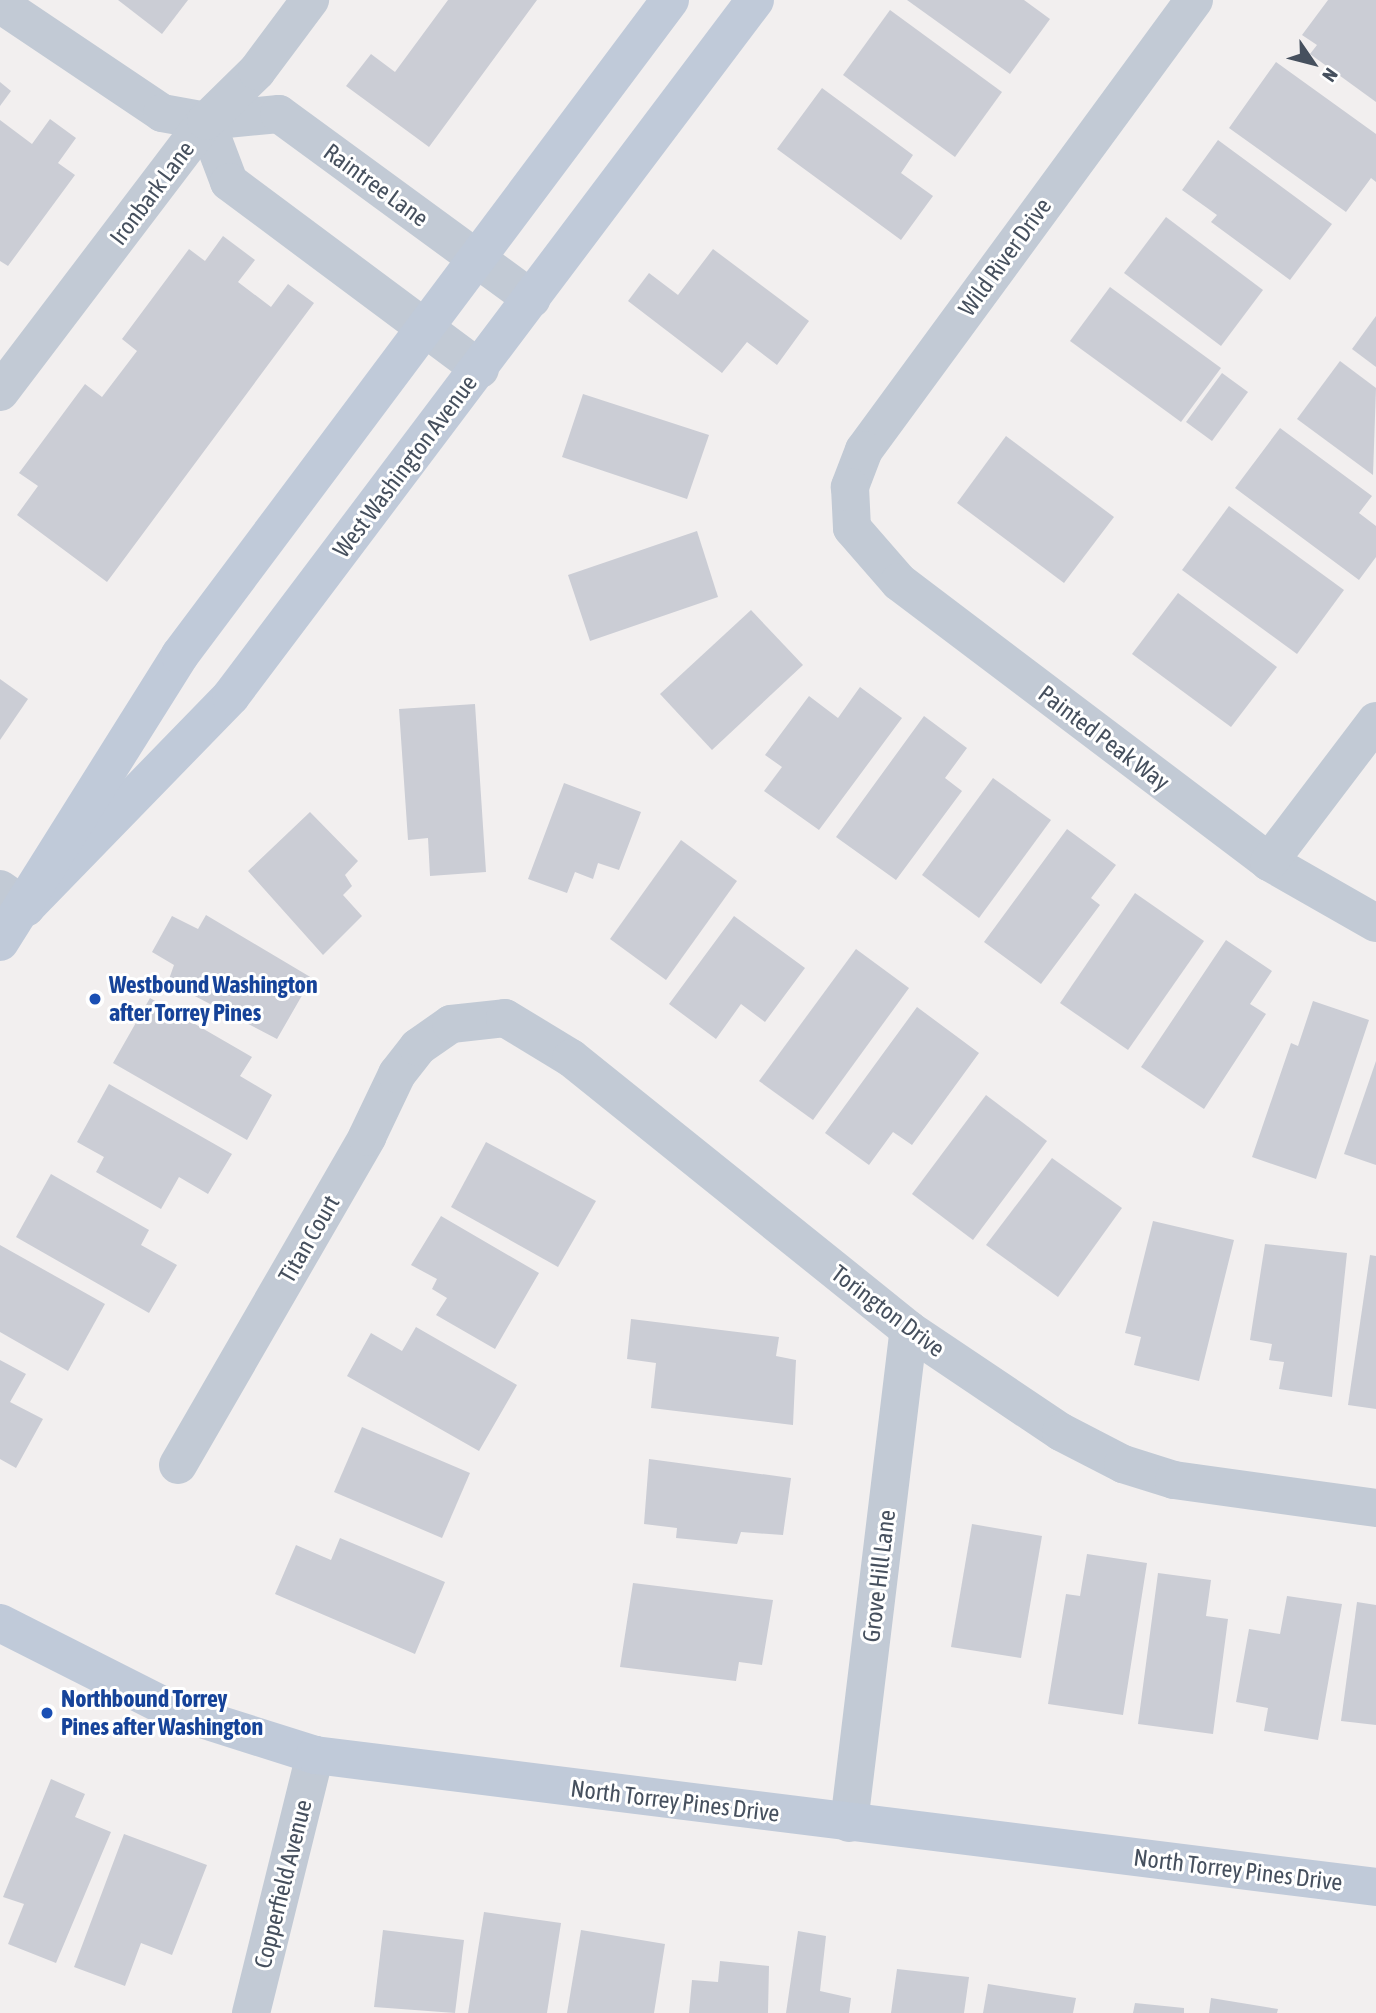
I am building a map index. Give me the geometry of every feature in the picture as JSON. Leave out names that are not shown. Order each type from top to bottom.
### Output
[{"type":"main road","name":"West Washington Avenue","points":[[0,942],[13,898],[180,655],[670,0]]},
{"type":"main road","name":"West Washington Avenue","points":[[13,898],[230,696],[480,369],[755,0]]},
{"type":"main road","name":"North Torrey Pines Drive","points":[[0,1623],[170,1709],[315,1755],[1376,1887]]},
{"type":"street","name":"Ironbark Lane","points":[[0,392],[206,121],[257,71],[310,0]]},
{"type":"street","name":"Wild River Drive","points":[[852,528],[850,487],[863,450],[1185,3]]},
{"type":"street","name":"Raintree Lane","points":[[0,4],[162,113],[206,121],[279,114],[532,299]]},
{"type":"street","points":[[206,121],[229,182],[480,369]]},
{"type":"street","name":"Painted Peak Way","points":[[852,528],[899,582],[1269,862],[1376,923]]},
{"type":"street","points":[[1269,862],[1376,721]]},
{"type":"street","name":"Torington Drive","points":[[451,1024],[505,1017],[531,1031],[909,1330],[1061,1432],[1123,1464],[1174,1480],[1376,1508]]},
{"type":"street","name":"Titan Court","points":[[178,1465],[367,1137],[397,1074],[418,1047],[451,1024]]},
{"type":"street","name":"Grove Hill Lane","points":[[849,1823],[909,1330]]},
{"type":"street","name":"Copperfield Avenue","points":[[251,2013],[315,1755]]},
{"type":"building","points":[[118,0],[188,0],[162,34]]},
{"type":"building","points":[[448,0],[537,0],[429,147],[346,86],[371,54],[395,72]]},
{"type":"building","points":[[907,0],[1024,0],[1050,19],[1010,74]]},
{"type":"building","points":[[1328,0],[1376,0],[1376,102],[1310,54],[1317,45],[1302,35]]},
{"type":"building","points":[[890,10],[1002,92],[955,157],[843,75]]},
{"type":"building","points":[[1276,62],[1376,134],[1376,182],[1371,178],[1346,212],[1229,128]]},
{"type":"building","points":[[0,82],[11,91],[0,106]]},
{"type":"building","points":[[822,88],[913,155],[901,173],[933,196],[901,240],[777,149]]},
{"type":"building","points":[[50,119],[76,138],[58,163],[75,175],[8,266],[0,261],[0,120],[32,144]]},
{"type":"building","points":[[1218,140],[1332,224],[1290,280],[1211,222],[1217,215],[1182,190]]},
{"type":"building","points":[[1166,217],[1263,290],[1221,346],[1124,273]]},
{"type":"building","points":[[223,236],[255,260],[238,282],[271,307],[288,284],[314,303],[107,582],[17,515],[38,486],[19,473],[85,384],[102,397],[137,351],[122,339],[189,249],[205,261]]},
{"type":"building","points":[[713,249],[809,321],[777,365],[747,342],[722,373],[628,301],[649,273],[678,295]]},
{"type":"building","points":[[1110,287],[1221,368],[1181,422],[1070,341]]},
{"type":"building","points":[[1376,316],[1376,367],[1352,349]]},
{"type":"building","points":[[1340,361],[1376,388],[1373,475],[1297,419]]},
{"type":"building","points":[[1222,373],[1248,392],[1212,441],[1186,422]]},
{"type":"building","points":[[583,394],[709,435],[687,499],[562,457]]},
{"type":"building","points":[[1280,428],[1372,496],[1359,513],[1376,526],[1376,557],[1359,580],[1235,488]]},
{"type":"building","points":[[1006,436],[1114,517],[1064,583],[957,503]]},
{"type":"building","points":[[1229,506],[1344,590],[1297,654],[1182,570]]},
{"type":"building","points":[[697,531],[718,597],[590,641],[568,575]]},
{"type":"building","points":[[1178,593],[1277,667],[1231,727],[1132,654]]},
{"type":"building","points":[[751,610],[803,665],[712,750],[660,694]]},
{"type":"building","points":[[0,679],[28,699],[0,740]]},
{"type":"building","points":[[860,687],[902,718],[819,830],[764,791],[782,767],[765,755],[809,696],[838,718]]},
{"type":"building","points":[[475,704],[486,872],[430,876],[428,838],[408,840],[399,709]]},
{"type":"building","points":[[924,716],[967,748],[945,778],[962,791],[896,880],[836,837]]},
{"type":"building","points":[[993,778],[1051,820],[979,918],[922,875]]},
{"type":"building","points":[[564,783],[641,812],[619,870],[598,863],[593,879],[575,872],[567,893],[528,879]]},
{"type":"building","points":[[310,812],[358,861],[345,875],[352,886],[343,895],[362,916],[323,955],[248,871]]},
{"type":"building","points":[[1067,829],[1116,865],[1091,898],[1100,905],[1041,984],[984,942]]},
{"type":"building","points":[[681,840],[737,881],[666,980],[610,939]]},
{"type":"building","points":[[1135,893],[1204,941],[1128,1050],[1060,1003]]},
{"type":"building","points":[[206,915],[312,978],[277,1039],[168,982],[174,965],[152,952],[172,916],[198,929]]},
{"type":"building","points":[[734,916],[805,968],[765,1022],[741,1004],[716,1039],[669,1004]]},
{"type":"building","points":[[1226,940],[1272,971],[1250,1004],[1266,1014],[1204,1109],[1141,1067]]},
{"type":"building","points":[[856,949],[909,988],[813,1120],[759,1081]]},
{"type":"building","points":[[150,998],[252,1057],[240,1076],[272,1095],[247,1140],[113,1063]]},
{"type":"building","points":[[1313,1001],[1369,1020],[1316,1179],[1252,1157],[1291,1043],[1298,1046]]},
{"type":"building","points":[[917,1007],[979,1053],[912,1145],[893,1132],[869,1165],[825,1133]]},
{"type":"building","points":[[1376,1061],[1376,1165],[1344,1154]]},
{"type":"building","points":[[109,1084],[232,1154],[208,1194],[179,1177],[161,1209],[96,1172],[104,1157],[77,1142]]},
{"type":"building","points":[[986,1095],[1047,1141],[973,1240],[912,1194]]},
{"type":"building","points":[[486,1142],[596,1201],[558,1267],[451,1207]]},
{"type":"building","points":[[1052,1158],[1122,1208],[1058,1297],[986,1245]]},
{"type":"building","points":[[51,1174],[149,1230],[141,1245],[177,1265],[149,1313],[16,1237]]},
{"type":"building","points":[[441,1216],[539,1273],[495,1349],[436,1315],[447,1298],[432,1289],[437,1279],[411,1265]]},
{"type":"building","points":[[1153,1221],[1234,1240],[1199,1381],[1134,1365],[1141,1337],[1125,1333]]},
{"type":"building","points":[[1265,1244],[1347,1253],[1332,1397],[1279,1389],[1284,1362],[1269,1360],[1272,1344],[1250,1340]]},
{"type":"building","points":[[0,1245],[105,1304],[68,1371],[0,1332]]},
{"type":"building","points":[[1370,1255],[1376,1256],[1376,1409],[1348,1405]]},
{"type":"building","points":[[631,1319],[779,1337],[776,1356],[796,1360],[793,1425],[651,1408],[656,1363],[627,1359]]},
{"type":"building","points":[[416,1327],[517,1385],[479,1451],[347,1376],[371,1333],[402,1351]]},
{"type":"building","points":[[0,1360],[26,1374],[10,1402],[43,1419],[16,1468],[0,1459]]},
{"type":"building","points":[[362,1427],[470,1473],[442,1538],[334,1492]]},
{"type":"building","points":[[649,1459],[791,1478],[783,1535],[741,1532],[737,1544],[676,1538],[677,1528],[644,1524]]},
{"type":"building","points":[[972,1524],[1042,1536],[1021,1658],[951,1647]]},
{"type":"building","points":[[340,1538],[445,1582],[415,1654],[275,1594],[296,1545],[331,1560]]},
{"type":"building","points":[[1087,1554],[1147,1563],[1123,1715],[1048,1704],[1066,1594],[1080,1596]]},
{"type":"building","points":[[1158,1573],[1211,1580],[1206,1616],[1228,1619],[1213,1734],[1138,1724]]},
{"type":"building","points":[[633,1583],[773,1600],[762,1665],[739,1662],[736,1681],[620,1667]]},
{"type":"building","points":[[1287,1596],[1342,1604],[1318,1740],[1264,1731],[1268,1708],[1236,1702],[1249,1629],[1280,1634]]},
{"type":"building","points":[[1357,1602],[1376,1605],[1376,1725],[1341,1721]]},
{"type":"building","points":[[51,1779],[85,1794],[75,1817],[111,1832],[56,1963],[8,1944],[24,1904],[3,1897]]},
{"type":"building","points":[[124,1834],[207,1865],[172,1955],[141,1943],[125,1986],[74,1967]]},
{"type":"building","points":[[484,1912],[561,1923],[547,2013],[468,2013]]},
{"type":"building","points":[[383,1930],[464,1940],[455,2013],[374,2007]]},
{"type":"building","points":[[581,1930],[665,1944],[654,2013],[567,2013]]},
{"type":"building","points":[[798,1931],[826,1936],[820,1991],[851,1998],[849,2013],[786,2013]]},
{"type":"building","points":[[720,1961],[769,1966],[768,2013],[689,2013],[692,1980],[718,1982]]},
{"type":"building","points":[[897,1969],[969,1977],[964,2013],[891,2013]]},
{"type":"building","points":[[988,1984],[1076,1998],[1073,2013],[983,2013]]},
{"type":"building","points":[[1211,1998],[1278,2009],[1277,2013],[1209,2013]]},
{"type":"building","points":[[1135,2003],[1184,2008],[1184,2013],[1133,2013]]},
{"type":"place","name":"Westbound Washington after Torrey Pines","points":[[95,999]]},
{"type":"place","name":"Northbound Torrey Pines after Washington","points":[[47,1713]]}]
